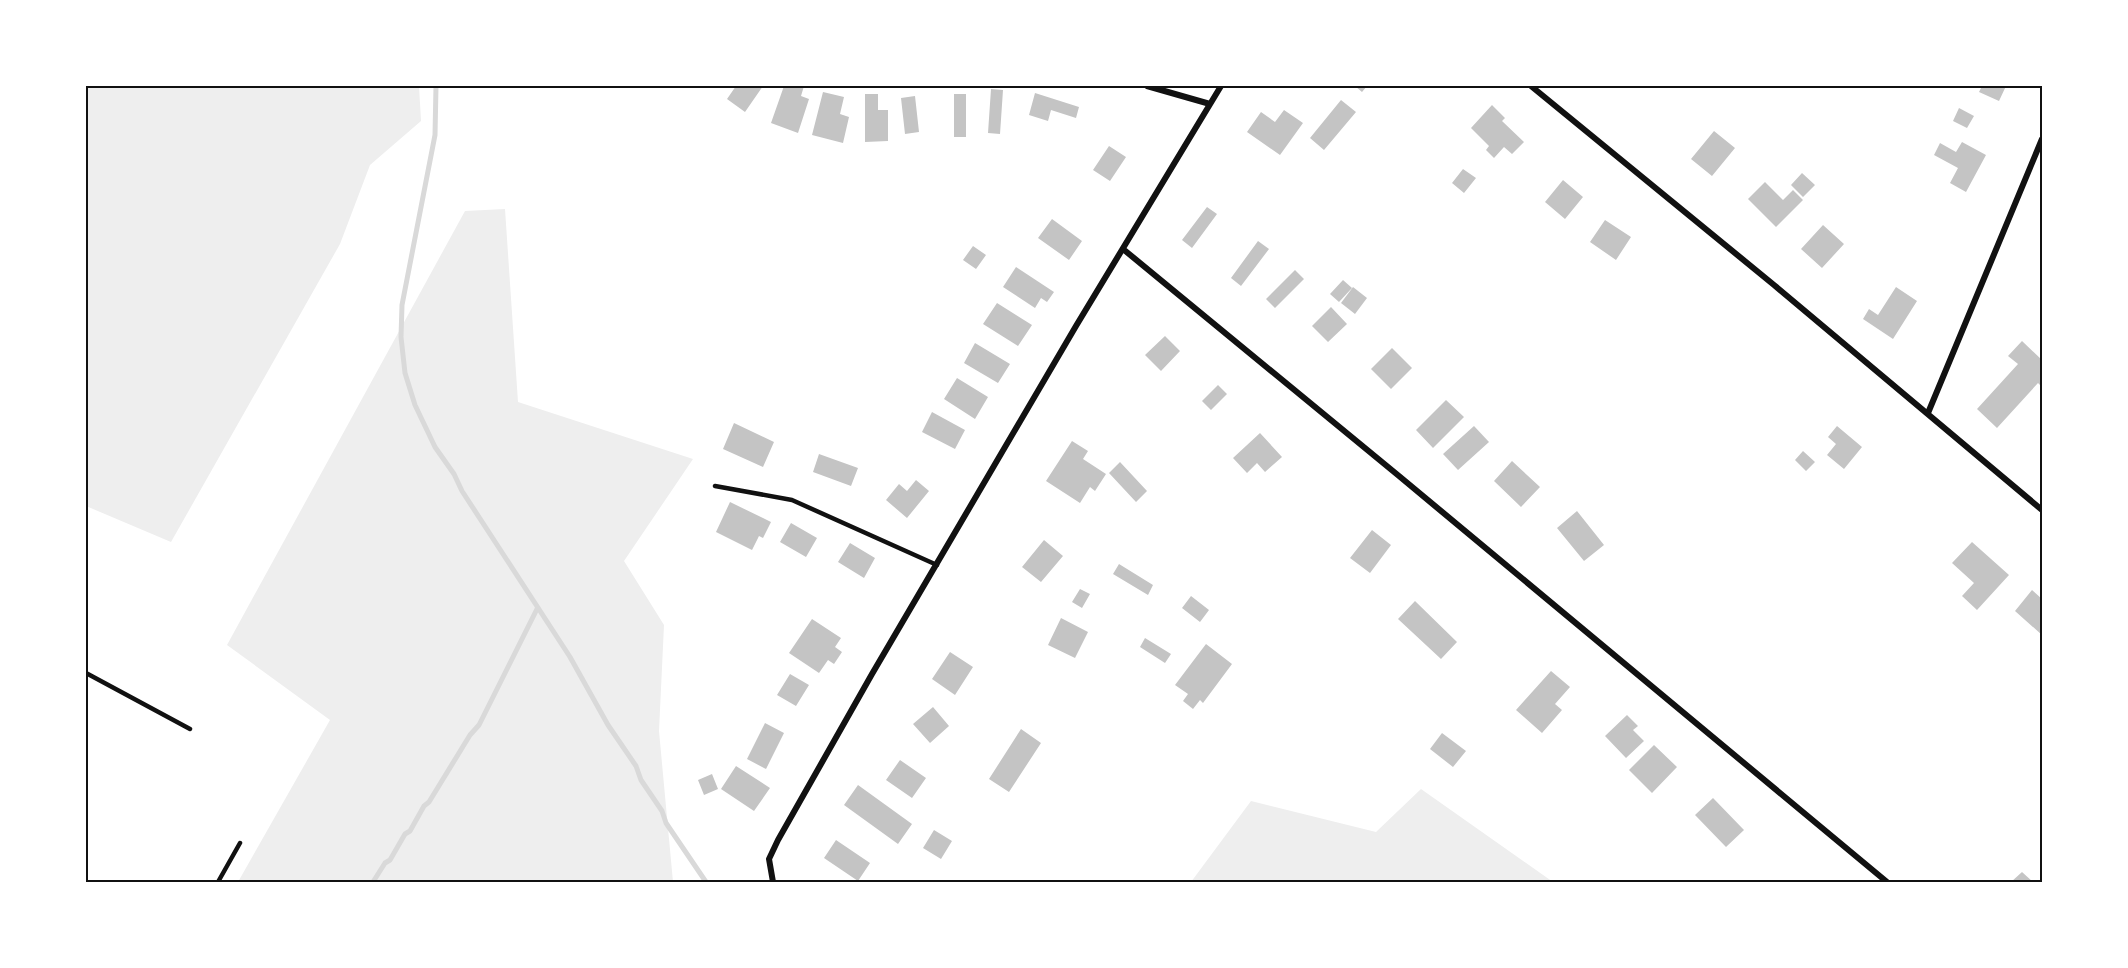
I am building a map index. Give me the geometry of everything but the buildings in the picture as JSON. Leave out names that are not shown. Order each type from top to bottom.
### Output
[{"type":"street","points":[[1147,86],[1210,104]]},
{"type":"street","points":[[773,882],[770,859],[778,840],[1076,326],[1221,86]]},
{"type":"street","points":[[1530,86],[2043,510]]},
{"type":"street","points":[[1928,413],[2043,139]]},
{"type":"street","points":[[1123,249],[1887,882]]},
{"type":"lane","points":[[715,486],[792,500],[937,565]]},
{"type":"lane","points":[[86,673],[190,729]]},
{"type":"lane","points":[[218,882],[240,843]]},
{"type":"shaded area","points":[[86,86],[419,86],[421,121],[370,165],[340,244],[171,542],[86,506]]},
{"type":"shaded area","points":[[505,209],[518,402],[693,459],[624,561],[664,625],[659,731],[673,882],[238,882],[330,720],[227,645],[465,211]]},
{"type":"shaded area","points":[[1421,789],[1553,882],[1191,882],[1251,801],[1376,832]]},
{"type":"waterway","points":[[436,86],[435,135],[402,305],[401,337],[405,373],[415,405],[435,447],[570,657],[608,725],[636,766],[641,780],[662,811],[666,823],[706,882]]},
{"type":"waterway","points":[[373,882],[385,863],[390,860],[405,834],[410,831],[470,735],[479,725],[537,609]]}]
